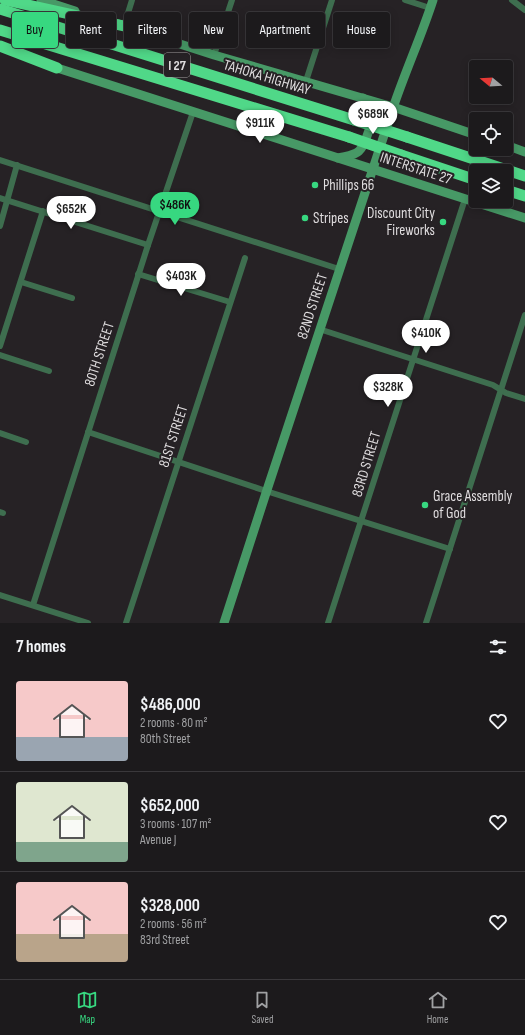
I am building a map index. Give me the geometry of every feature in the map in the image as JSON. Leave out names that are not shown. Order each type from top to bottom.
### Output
[{"type":"highway","points":[[5,0],[124,26]]},
{"type":"highway","name":"TAHOKA HIGHWAY","points":[[0,9],[354,120],[525,176]]},
{"type":"highway","name":"I 27","points":[[0,30],[348,137],[469,178]]},
{"type":"highway","points":[[0,46],[57,68]]},
{"type":"highway","points":[[513,192],[525,196]]},
{"type":"main road","points":[[41,0],[124,26]]},
{"type":"main road","name":"82ND STREET","points":[[224,623],[339,268],[393,107],[431,4]]},
{"type":"main road","points":[[181,44],[361,97],[469,133]]},
{"type":"main road","name":"INTERSTATE 27","points":[[0,52],[57,68],[525,218]]},
{"type":"main road","points":[[337,158],[358,152],[366,137],[373,114],[370,105],[361,97]]},
{"type":"main road","points":[[513,148],[525,152]]},
{"type":"street","points":[[128,12],[132,0]]},
{"type":"street","points":[[214,55],[232,0]]},
{"type":"street","points":[[306,81],[332,0]]},
{"type":"street","points":[[405,0],[431,4]]},
{"type":"street","points":[[512,0],[525,10]]},
{"type":"street","name":"80TH STREET","points":[[33,605],[138,274],[193,112]]},
{"type":"street","points":[[0,160],[339,268]]},
{"type":"street","points":[[0,226],[17,165]]},
{"type":"street","points":[[0,198],[148,245]]},
{"type":"street","name":"83RD STREET","points":[[328,623],[465,198]]},
{"type":"street","points":[[0,346],[43,211]]},
{"type":"street","name":"81ST STREET","points":[[126,623],[245,258]]},
{"type":"street","points":[[138,274],[230,302]]},
{"type":"street","points":[[21,282],[72,298]]},
{"type":"street","points":[[426,623],[525,315]]},
{"type":"street","points":[[319,329],[493,385],[506,393],[525,399]]},
{"type":"street","points":[[0,355],[49,371]]},
{"type":"street","points":[[88,432],[266,491],[450,549]]},
{"type":"street","points":[[0,433],[26,442]]},
{"type":"street","points":[[0,595],[88,623]]},
{"type":"place","name":"Phillips 66","points":[[315,185]]},
{"type":"place","name":"Stripes","points":[[305,218]]},
{"type":"place","name":"Discount City Fireworks","points":[[443,222]]},
{"type":"place","name":"Grace Assembly of God","points":[[425,505]]}]
